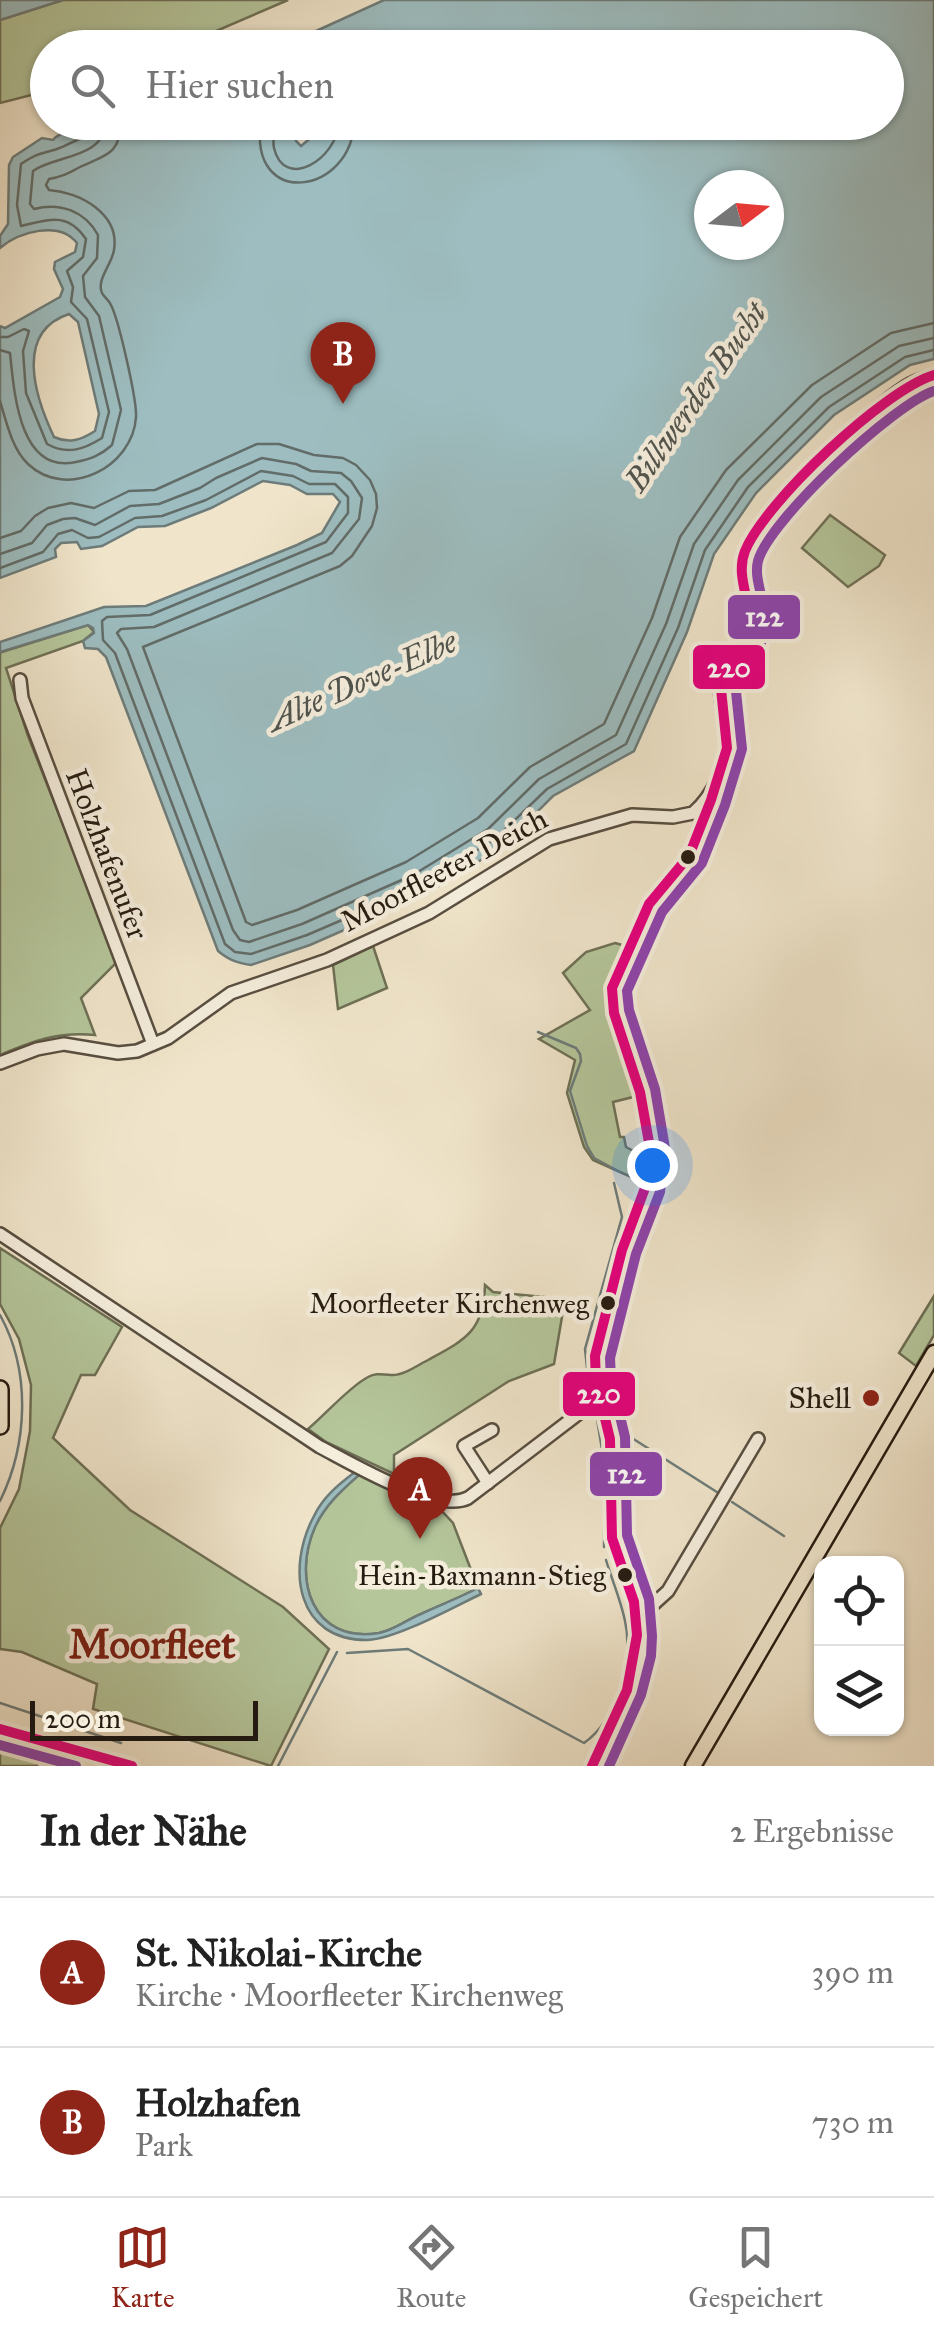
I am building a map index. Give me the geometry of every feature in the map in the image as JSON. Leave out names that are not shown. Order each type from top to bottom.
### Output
[{"type":"highway","points":[[0,1389],[0,1426]]},
{"type":"main road","points":[[693,1766],[934,1353]]},
{"type":"street","points":[[592,1766],[633,1672],[636,1612],[612,1538],[610,1439],[594,1368],[622,1250],[645,1188],[650,1148],[640,1092],[614,1013],[612,988],[648,904],[680,870],[693,847],[726,748],[720,679],[744,648],[750,632],[742,566],[748,544],[774,509],[886,400],[912,383],[934,375]]},
{"type":"street","name":"Holzhafenufer","points":[[20,680],[22,698],[153,1044]]},
{"type":"street","points":[[693,847],[686,816],[699,808],[712,788]]},
{"type":"street","name":"Moorfleeter Deich","points":[[0,1063],[64,1044],[118,1053],[153,1044],[183,1029],[230,992],[324,961],[429,913],[549,839],[632,815],[686,816]]},
{"type":"street","points":[[0,1234],[320,1447],[362,1469],[447,1503],[462,1501],[586,1408],[602,1402]]},
{"type":"street","points":[[488,1483],[464,1446],[492,1430]]},
{"type":"street","points":[[636,1612],[647,1610],[668,1590],[758,1439]]},
{"type":"street","points":[[0,1729],[132,1766]]},
{"type":"green space","points":[[63,0],[288,0],[218,30],[30,30],[30,95],[0,103],[0,20]]},
{"type":"green space","points":[[830,515],[885,555],[879,566],[848,587],[802,548]]},
{"type":"green space","points":[[88,625],[94,632],[83,641],[6,668],[28,736],[117,962],[81,998],[95,1035],[46,1038],[0,1055],[0,649],[2,652]]},
{"type":"green space","points":[[615,943],[626,946],[606,999],[637,1096],[613,1102],[620,1137],[624,1137],[626,1147],[646,1158],[640,1181],[593,1160],[584,1147],[567,1093],[575,1060],[539,1039],[590,1010],[563,973],[586,952]]},
{"type":"green space","points":[[373,946],[387,988],[338,1009],[333,965]]},
{"type":"green space","points":[[0,1248],[122,1327],[95,1375],[81,1375],[53,1438],[130,1510],[283,1607],[329,1649],[271,1766],[93,1709],[97,1684],[22,1652],[0,1649],[0,1528],[19,1489],[30,1431],[31,1385],[19,1339],[0,1304]]},
{"type":"green space","points":[[485,1285],[493,1292],[565,1299],[554,1364],[509,1381],[394,1455],[394,1474],[326,1442],[308,1429],[361,1381],[377,1374],[405,1372],[462,1340],[481,1313]]},
{"type":"green space","points":[[934,1296],[934,1335],[916,1366],[899,1353]]},
{"type":"green space","points":[[360,1474],[439,1508],[453,1523],[478,1588],[379,1633],[356,1634],[323,1618],[307,1586],[308,1547],[324,1512]]},
{"type":"green space","points":[[0,1736],[40,1747],[37,1766],[0,1766]]},
{"type":"water","points":[[0,0],[63,0],[0,20]]},
{"type":"water","points":[[384,0],[934,0],[934,359],[910,365],[834,415],[756,493],[714,554],[687,632],[634,751],[553,796],[502,847],[424,895],[310,945],[251,965],[233,961],[218,951],[106,657],[98,649],[85,648],[83,641],[94,633],[93,628],[88,625],[0,652],[0,642],[104,607],[146,606],[297,545],[322,533],[340,502],[333,494],[307,494],[290,485],[263,481],[211,508],[165,526],[138,527],[102,546],[81,549],[77,542],[61,543],[55,549],[56,557],[0,578],[0,326],[5,328],[60,297],[63,289],[55,262],[75,252],[77,243],[50,230],[28,233],[0,248],[0,236],[8,224],[9,165],[13,157],[39,140],[296,141],[301,146],[308,140],[904,140],[904,30],[318,30]],"holes":[[[69,314],[78,322],[99,414],[95,431],[80,439],[59,439],[54,437],[41,403],[35,350],[52,323]]]},
{"type":"water","points":[[355,1472],[360,1474],[334,1498],[319,1519],[308,1547],[307,1586],[323,1618],[356,1634],[379,1633],[478,1588],[481,1594],[425,1622],[380,1638],[344,1637],[325,1628],[312,1615],[304,1598],[300,1557],[318,1509]]},
{"type":"waterway","points":[[538,1032],[576,1048],[580,1054],[570,1091],[587,1146],[594,1158],[620,1172]]},
{"type":"waterway","points":[[590,1395],[585,1349],[622,1217],[614,1183]]},
{"type":"waterway","points":[[0,1315],[17,1360],[22,1408],[16,1456],[0,1501]]},
{"type":"waterway","points":[[596,1413],[605,1468],[604,1547]]},
{"type":"waterway","points":[[624,1433],[720,1494]]},
{"type":"waterway","points":[[732,1502],[784,1536]]},
{"type":"waterway","points":[[347,1653],[408,1649],[584,1743],[606,1720],[625,1670],[625,1621],[606,1560]]},
{"type":"waterway","points":[[278,1766],[337,1652]]},
{"type":"waterway","points":[[0,1703],[121,1743]]},
{"type":"transit line","name":"220","points":[[592,1766],[627,1690],[637,1635],[634,1602],[612,1538],[610,1439],[596,1381],[595,1356],[622,1250],[645,1188],[650,1148],[640,1092],[614,1013],[612,988],[649,904],[689,856],[727,748],[720,679],[744,647],[750,631],[742,574],[745,551],[776,505],[828,450],[886,402],[934,375]]},
{"type":"transit line","name":"122","points":[[609,1766],[641,1695],[652,1636],[649,1599],[627,1535],[625,1437],[610,1358],[636,1254],[660,1192],[665,1148],[655,1089],[629,1010],[627,991],[662,912],[702,863],[725,805],[742,749],[735,682],[761,644],[765,625],[757,570],[767,542],[835,466],[891,417],[934,391]]},
{"type":"transit line","name":"220","points":[[0,1729],[132,1766]]},
{"type":"transit line","name":"122","points":[[0,1745],[76,1766]]},
{"type":"place","name":"Holzhafen","points":[[343,404]]},
{"type":"place","name":"Moorfleeter Kirchenweg","points":[[608,1303]]},
{"type":"place","name":"Shell","points":[[871,1398]]},
{"type":"place","name":"St. Nikolai-Kirche","points":[[420,1539]]},
{"type":"place","name":"Hein-Baxmann-Stieg","points":[[625,1575]]},
{"type":"district","name":"Moorfleet","points":[[152,1644]]},
{"type":"water label","name":"Billwerder Bucht","points":[[696,397]]},
{"type":"water label","name":"Alte Dove-Elbe","points":[[362,681]]}]
